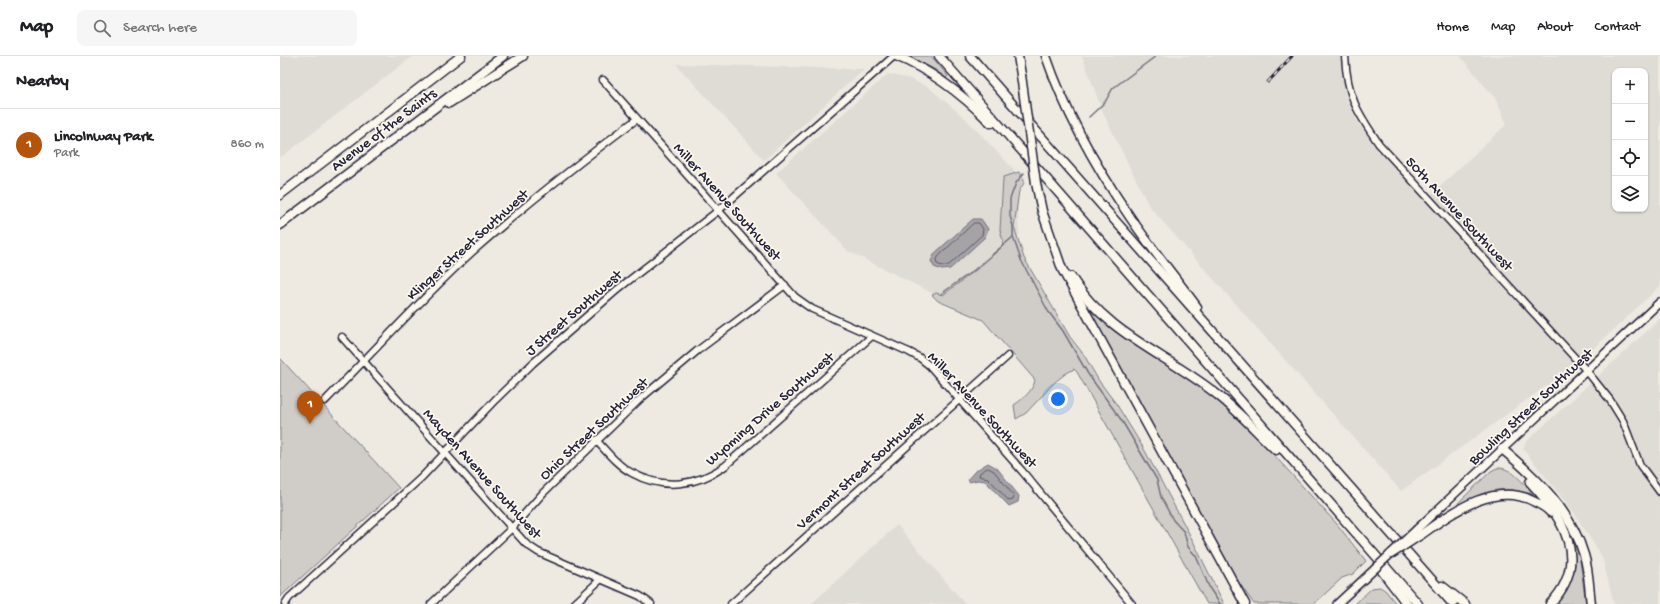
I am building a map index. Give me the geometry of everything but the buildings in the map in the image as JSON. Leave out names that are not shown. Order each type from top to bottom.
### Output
[{"type":"highway","points":[[434,77],[456,56]]},
{"type":"highway","name":"Avenue of the Saints","points":[[280,195],[461,56]]},
{"type":"highway","name":"Avenue of the Saints","points":[[280,225],[503,56]]},
{"type":"highway","points":[[398,136],[523,56]]},
{"type":"highway","points":[[895,56],[907,60],[945,82],[977,109],[1057,192]]},
{"type":"highway","points":[[939,56],[1418,604]]},
{"type":"highway","points":[[970,56],[1453,604]]},
{"type":"highway","points":[[1018,56],[1036,183],[1042,211],[1062,268],[1245,604]]},
{"type":"highway","points":[[1046,56],[1068,110],[1085,144],[1108,184],[1131,218],[1227,348]]},
{"type":"highway","points":[[1058,256],[1076,284],[1090,302],[1114,325],[1219,396],[1314,486]]},
{"type":"highway","points":[[1502,449],[1510,462],[1554,510],[1570,547],[1570,570],[1563,588],[1550,604]]},
{"type":"highway","points":[[1502,449],[1552,497],[1571,522],[1585,556],[1591,604]]},
{"type":"highway","points":[[1391,554],[1419,532],[1477,501],[1501,494],[1512,494],[1531,499],[1547,508],[1562,526]]},
{"type":"highway","points":[[1341,516],[1407,604]]},
{"type":"highway","points":[[1428,576],[1465,604]]},
{"type":"main road","name":"Bowling Street Southwest","points":[[1419,532],[1502,449],[1660,302]]},
{"type":"main road","points":[[1337,604],[1391,554]]},
{"type":"street","name":"J Street Southwest","points":[[285,604],[289,598],[409,490],[533,363],[618,289],[719,210],[895,56]]},
{"type":"street","name":"50th Avenue Southwest","points":[[1345,56],[1349,89],[1359,116],[1379,144],[1586,370],[1610,400],[1623,421],[1640,465],[1660,492]]},
{"type":"street","name":"Miller Avenue Southwest","points":[[603,80],[803,304],[920,358],[959,399],[1022,471],[1132,604]]},
{"type":"street","name":"Klinger Street Southwest","points":[[325,401],[472,252],[580,161],[637,119]]},
{"type":"street","name":"Ohio Street Southwest","points":[[431,604],[512,528],[538,498],[596,440],[639,400],[697,351],[785,285]]},
{"type":"street","name":"Mayden Avenue Southwest","points":[[342,336],[526,544],[538,552],[640,596],[652,604]]},
{"type":"street","name":"Wyoming Drive Southwest","points":[[596,440],[619,464],[632,473],[648,480],[664,484],[682,484],[706,478],[713,475],[725,466],[872,336]]},
{"type":"street","name":"Vermont Street Southwest","points":[[731,604],[1008,356]]},
{"type":"street","points":[[574,604],[601,579]]},
{"type":"shaded area","points":[[280,56],[413,56],[280,158]]},
{"type":"shaded area","points":[[908,56],[931,56],[948,76],[946,78],[934,69]]},
{"type":"shaded area","points":[[1082,56],[1341,56],[1341,69],[1346,97],[1356,119],[1379,152],[1383,149],[1428,197],[1507,124],[1495,98],[1460,56],[1660,56],[1660,286],[1579,362],[1401,491],[1149,206],[1104,115]]},
{"type":"shaded area","points":[[676,64],[864,69],[764,160]]},
{"type":"shaded area","points":[[888,74],[910,79],[928,87],[965,118],[1016,172],[1019,236],[944,299],[848,251],[776,173]]},
{"type":"shaded area","points":[[1019,172],[1024,179],[1024,183],[1019,191],[1014,227],[1024,258],[1070,337],[1084,355],[1099,381],[1117,405],[1144,449],[1193,541],[1224,604],[1207,604],[1077,372],[1074,369],[1065,374],[1055,382],[1026,413],[1016,419],[1014,405],[1030,391],[1035,380],[983,320],[938,301],[932,295],[936,293],[943,295],[976,270],[1002,247],[1003,241],[1000,230],[1003,179],[1004,177]]},
{"type":"shaded area","points":[[1089,309],[1117,333],[1205,390],[1232,412],[1252,431],[1336,523],[1366,561],[1353,574],[1342,578],[1314,604],[1254,604],[1238,581]]},
{"type":"shaded area","points":[[1660,319],[1660,604],[1614,604],[1602,557],[1573,511],[1523,449],[1526,442]]},
{"type":"shaded area","points":[[280,358],[399,488],[280,597]]},
{"type":"shaded area","points":[[1497,468],[1503,468],[1513,473],[1534,495],[1513,490],[1496,490],[1478,495],[1460,505],[1458,503],[1491,471]]},
{"type":"shaded area","points":[[897,525],[965,604],[811,604]]},
{"type":"shaded area","points":[[1567,528],[1579,554],[1586,604],[1557,604],[1572,577],[1574,568],[1573,550]]},
{"type":"shaded area","points":[[1380,587],[1386,591],[1396,604],[1355,604],[1372,588]]},
{"type":"water","points":[[973,219],[981,219],[988,229],[985,237],[950,269],[942,270],[934,267],[931,261],[935,253]]},
{"type":"water","points":[[988,463],[997,468],[1019,496],[1018,502],[1009,506],[985,481],[978,480],[969,482],[968,479],[975,471]]},
{"type":"waterway","points":[[1089,117],[1105,102],[1113,88],[1156,56]]},
{"type":"waterway","points":[[1024,173],[1016,183],[1010,199],[1010,216],[1013,226],[1013,237],[1021,260],[1048,311],[1063,331],[1088,374],[1122,421],[1157,480],[1161,497],[1173,520],[1184,532],[1188,547],[1196,556],[1210,589],[1220,604]]},
{"type":"waterway","points":[[941,294],[974,270],[1013,237]]},
{"type":"railway","points":[[1268,82],[1292,56]]},
{"type":"place","name":"Lincolnway Park","points":[[310,424]]}]
